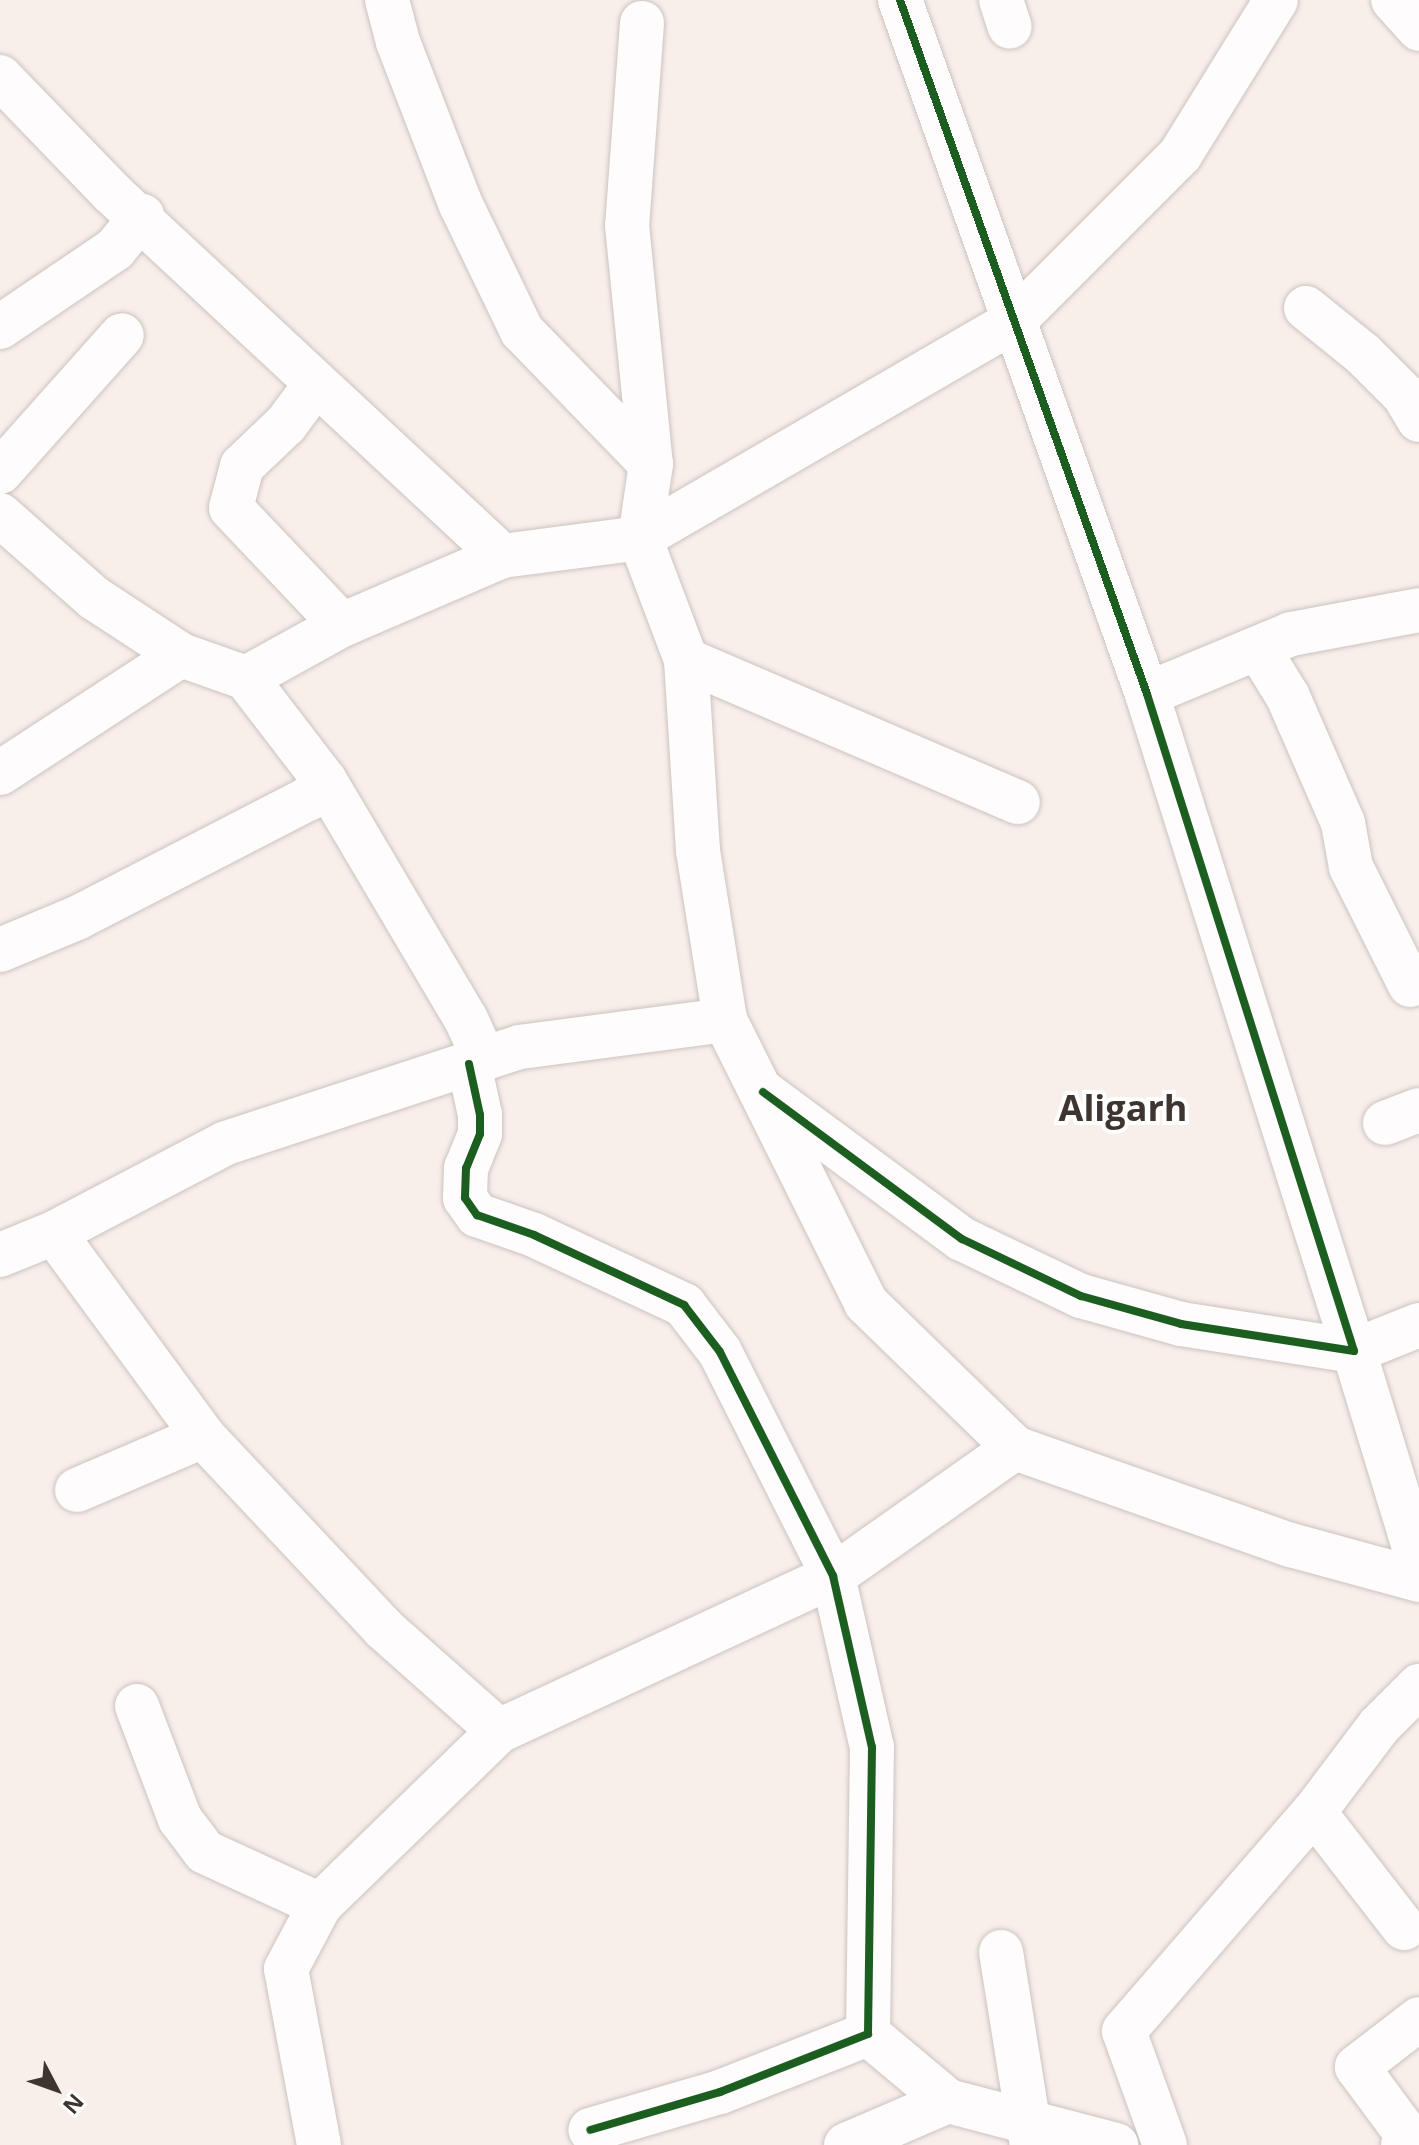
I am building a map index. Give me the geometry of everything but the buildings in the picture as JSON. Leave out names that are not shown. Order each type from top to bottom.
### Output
[{"type":"street","points":[[387,0],[398,42],[461,205],[522,331],[651,464]]},
{"type":"street","points":[[900,0],[1147,694],[1419,1564]]},
{"type":"street","points":[[246,678],[342,625],[502,556],[640,538],[1014,321],[1180,155],[1276,0]]},
{"type":"street","points":[[1393,0],[1419,29]]},
{"type":"street","points":[[642,23],[627,225],[651,464],[640,538],[686,660],[698,851],[725,1020],[866,1303],[1015,1448],[1291,1545],[1419,1580]]},
{"type":"street","points":[[0,77],[112,193],[142,216],[315,385],[502,556]]},
{"type":"street","points":[[0,327],[115,249],[142,216]]},
{"type":"street","points":[[1306,308],[1363,354],[1404,395],[1419,420]]},
{"type":"street","points":[[0,472],[122,335]]},
{"type":"street","points":[[315,385],[286,424],[242,466],[231,508],[342,625]]},
{"type":"street","points":[[0,515],[94,598],[181,655],[246,678],[325,781],[466,1019],[477,1062],[480,1134],[466,1168],[465,1198],[477,1215],[534,1235],[684,1305],[720,1352],[833,1576],[872,1747],[868,2034]]},
{"type":"street","points":[[1147,694],[1291,634],[1419,610]]},
{"type":"street","points":[[1258,648],[1288,697],[1343,823],[1351,867],[1410,985]]},
{"type":"street","points":[[0,773],[181,655]]},
{"type":"street","points":[[686,660],[1018,802]]},
{"type":"street","points":[[0,950],[77,918],[308,799],[325,781]]},
{"type":"street","points":[[0,1255],[54,1233],[226,1143],[520,1047],[725,1020]]},
{"type":"street","points":[[763,1092],[962,1239],[1081,1296],[1181,1324],[1354,1351],[1419,1325]]},
{"type":"street","points":[[54,1233],[203,1436],[383,1628],[499,1731]]},
{"type":"street","points":[[77,1490],[203,1436]]},
{"type":"street","points":[[319,2145],[286,1969],[320,1905],[499,1731],[833,1576],[1015,1448]]},
{"type":"street","points":[[1165,2145],[1124,2031],[1314,1812],[1379,1726],[1419,1686]]},
{"type":"street","points":[[137,1706],[180,1819],[205,1852],[320,1905]]},
{"type":"street","points":[[1314,1812],[1404,1928]]},
{"type":"street","points":[[1001,1952],[1029,2134]]},
{"type":"street","points":[[1403,2145],[1408,2136],[1357,2067],[1419,2019]]},
{"type":"street","points":[[868,2034],[948,2101],[1029,2134],[1116,2145]]},
{"type":"street","points":[[590,2130],[720,2092],[868,2034]]},
{"type":"street","points":[[846,2145],[948,2101]]},
{"type":"cycle path","points":[[763,1092],[962,1239],[1081,1296],[1181,1324],[1354,1351],[1147,694],[900,0]]},
{"type":"cycle path","points":[[469,1064],[480,1115],[480,1134],[466,1168],[465,1198],[477,1215],[534,1235],[684,1305],[720,1352],[833,1576],[872,1747],[868,2034],[720,2092],[590,2130]]},
{"type":"district","name":"Aligarh","points":[[1123,1108]]}]
